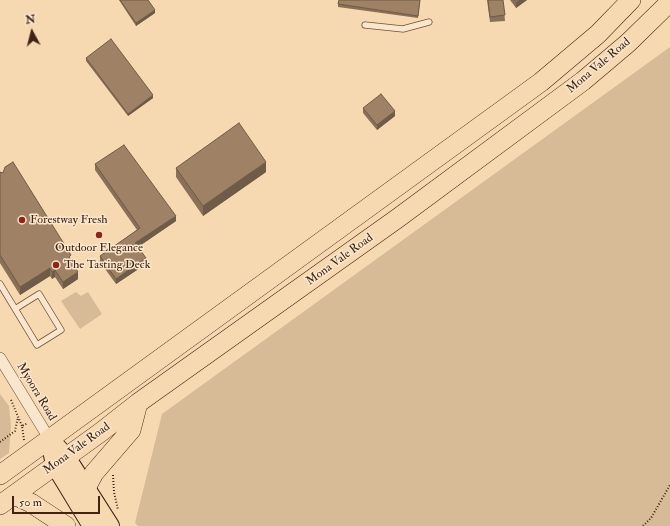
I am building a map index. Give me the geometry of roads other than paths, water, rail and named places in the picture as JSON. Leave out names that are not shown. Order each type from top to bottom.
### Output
[{"type":"highway","name":"Mona Vale Road","points":[[0,475],[541,82],[598,34],[631,0]]},
{"type":"highway","name":"Mona Vale Road","points":[[7,500],[138,403],[398,218],[583,81],[628,43],[670,2]]},
{"type":"highway","points":[[86,488],[94,473],[131,430],[138,403]]},
{"type":"highway","points":[[7,500],[31,503],[66,526]]},
{"type":"main road","points":[[50,440],[92,526]]},
{"type":"main road","points":[[61,461],[114,519]]},
{"type":"street","name":"Myoora Road","points":[[0,358],[50,440]]},
{"type":"lane","points":[[365,25],[403,29],[429,22]]},
{"type":"lane","points":[[0,284],[15,309],[37,345],[61,330],[39,294],[15,309]]},
{"type":"place","name":"Forestway Fresh","points":[[22,220]]},
{"type":"place","name":"Outdoor Elegance","points":[[99,235]]},
{"type":"place","name":"The Tasting Deck","points":[[56,265]]}]
